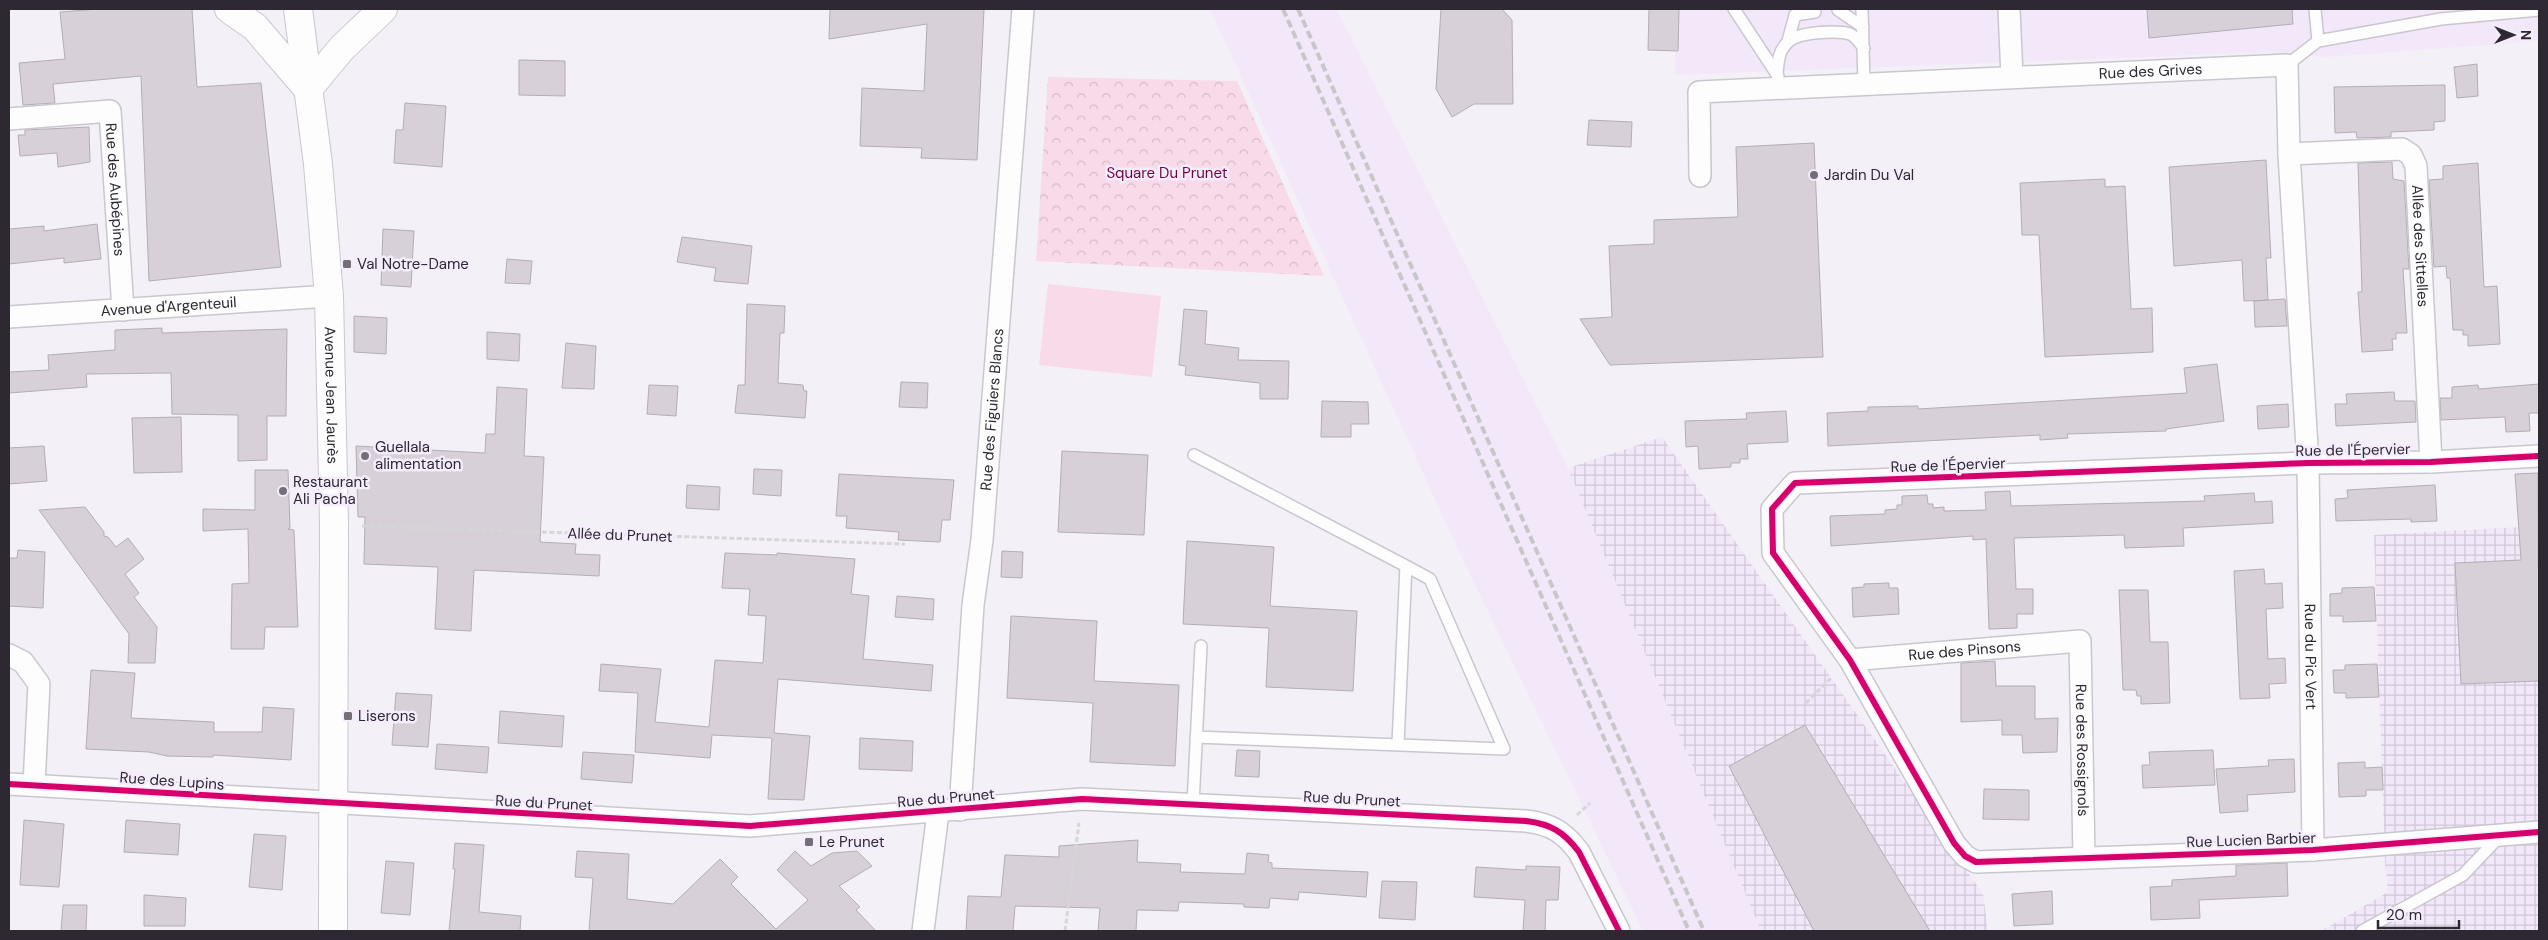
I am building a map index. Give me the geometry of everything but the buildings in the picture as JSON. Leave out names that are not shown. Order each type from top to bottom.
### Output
[{"type":"main road","points":[[229,9],[255,27],[308,89],[342,48],[383,9]]},
{"type":"main road","name":"Avenue Jean Jaurès","points":[[298,9],[318,164],[329,296],[334,525],[333,931]]},
{"type":"street","name":"Rue des Figuiers Blancs","points":[[960,810],[973,605],[982,540],[1023,9]]},
{"type":"street","points":[[2009,9],[2012,77]]},
{"type":"street","name":"Rue des Grives","points":[[1700,176],[1699,92],[1781,81],[1864,84],[2287,64]]},
{"type":"street","points":[[2287,64],[2289,154],[2308,463]]},
{"type":"street","name":"Rue des Aubépines","points":[[9,119],[110,110],[123,310]]},
{"type":"street","name":"Allée des Sittelles","points":[[2289,154],[2402,150],[2411,155],[2416,166],[2431,462]]},
{"type":"street","name":"Avenue d'Argenteuil","points":[[9,317],[329,296]]},
{"type":"street","name":"Rue de l'Épervier","points":[[1964,856],[1954,843],[1850,660],[1773,553],[1772,509],[1795,483],[2308,463],[2431,462],[2539,456]]},
{"type":"street","name":"Rue du Pic Vert","points":[[2308,463],[2313,850]]},
{"type":"street","name":"Rue des Pinsons","points":[[1850,660],[2080,641]]},
{"type":"street","name":"Rue des Rossignols","points":[[2080,641],[2084,858]]},
{"type":"street","points":[[9,655],[23,662],[39,684],[34,784]]},
{"type":"street","name":"Rue des Lupins","points":[[9,784],[34,784],[333,804]]},
{"type":"street","name":"Rue du Prunet","points":[[333,804],[750,826],[1082,799],[1526,821],[1545,823],[1560,830],[1579,852],[1619,931]]},
{"type":"street","points":[[923,931],[938,812]]},
{"type":"street","name":"Rue Lucien Barbier","points":[[1964,856],[1976,862],[2313,850],[2539,832]]},
{"type":"lane","points":[[1734,9],[1781,81]]},
{"type":"lane","points":[[1862,9],[1864,84]]},
{"type":"lane","points":[[2315,9],[2318,41]]},
{"type":"lane","points":[[1838,10],[1863,27]]},
{"type":"lane","points":[[2287,64],[2318,41],[2441,19],[2539,10]]},
{"type":"lane","points":[[1781,81],[1779,56],[1788,41],[1795,12],[1815,12]]},
{"type":"lane","points":[[1788,41],[1805,34],[1841,32],[1852,34],[1864,48]]},
{"type":"lane","points":[[1194,455],[1430,579],[1504,749],[1196,737]]},
{"type":"lane","points":[[1398,744],[1406,566]]},
{"type":"lane","points":[[1193,804],[1201,646]]},
{"type":"lane","points":[[2362,931],[2463,875],[2502,834]]},
{"type":"path","points":[[1806,703],[1850,660]]},
{"type":"path","points":[[1065,931],[1082,799]]},
{"type":"shaded area","points":[[1210,9],[1337,9],[1568,468],[1765,931],[1643,931],[1461,556]]},
{"type":"shaded area","points":[[1677,9],[2539,9],[2539,41],[2327,57],[2272,52],[1675,75]]},
{"type":"shaded area","points":[[1662,437],[1983,894],[1988,931],[1761,931],[1568,468]]},
{"type":"shaded area","points":[[2539,526],[2539,931],[2321,931],[2388,892],[2385,862],[2374,535]]},
{"type":"green space","name":"Square Du Prunet","points":[[1048,77],[1237,81],[1324,276],[1036,261]]},
{"type":"green space","points":[[1048,284],[1161,296],[1152,377],[1039,365]]},
{"type":"railway","points":[[1283,9],[1689,931]]},
{"type":"railway","points":[[1298,9],[1704,931]]},
{"type":"cycle path","points":[[2539,456],[2431,462],[2308,463],[1795,483],[1772,509],[1773,553],[1850,660],[1954,843],[1965,856],[1976,862],[2313,850],[2539,832]]},
{"type":"cycle path","points":[[9,784],[750,826],[1082,799],[1526,821],[1543,824],[1556,830],[1568,839],[1579,852],[1619,931]]},
{"type":"place","name":"Jardin Du Val","points":[[1814,175]]},
{"type":"place","name":"Val Notre-Dame","points":[[347,264]]},
{"type":"place","name":"Guellala alimentation","points":[[365,456]]},
{"type":"place","name":"Restaurant Ali Pacha","points":[[283,491]]},
{"type":"place","name":"Liserons","points":[[348,716]]},
{"type":"place","name":"Le Prunet","points":[[809,842]]}]
